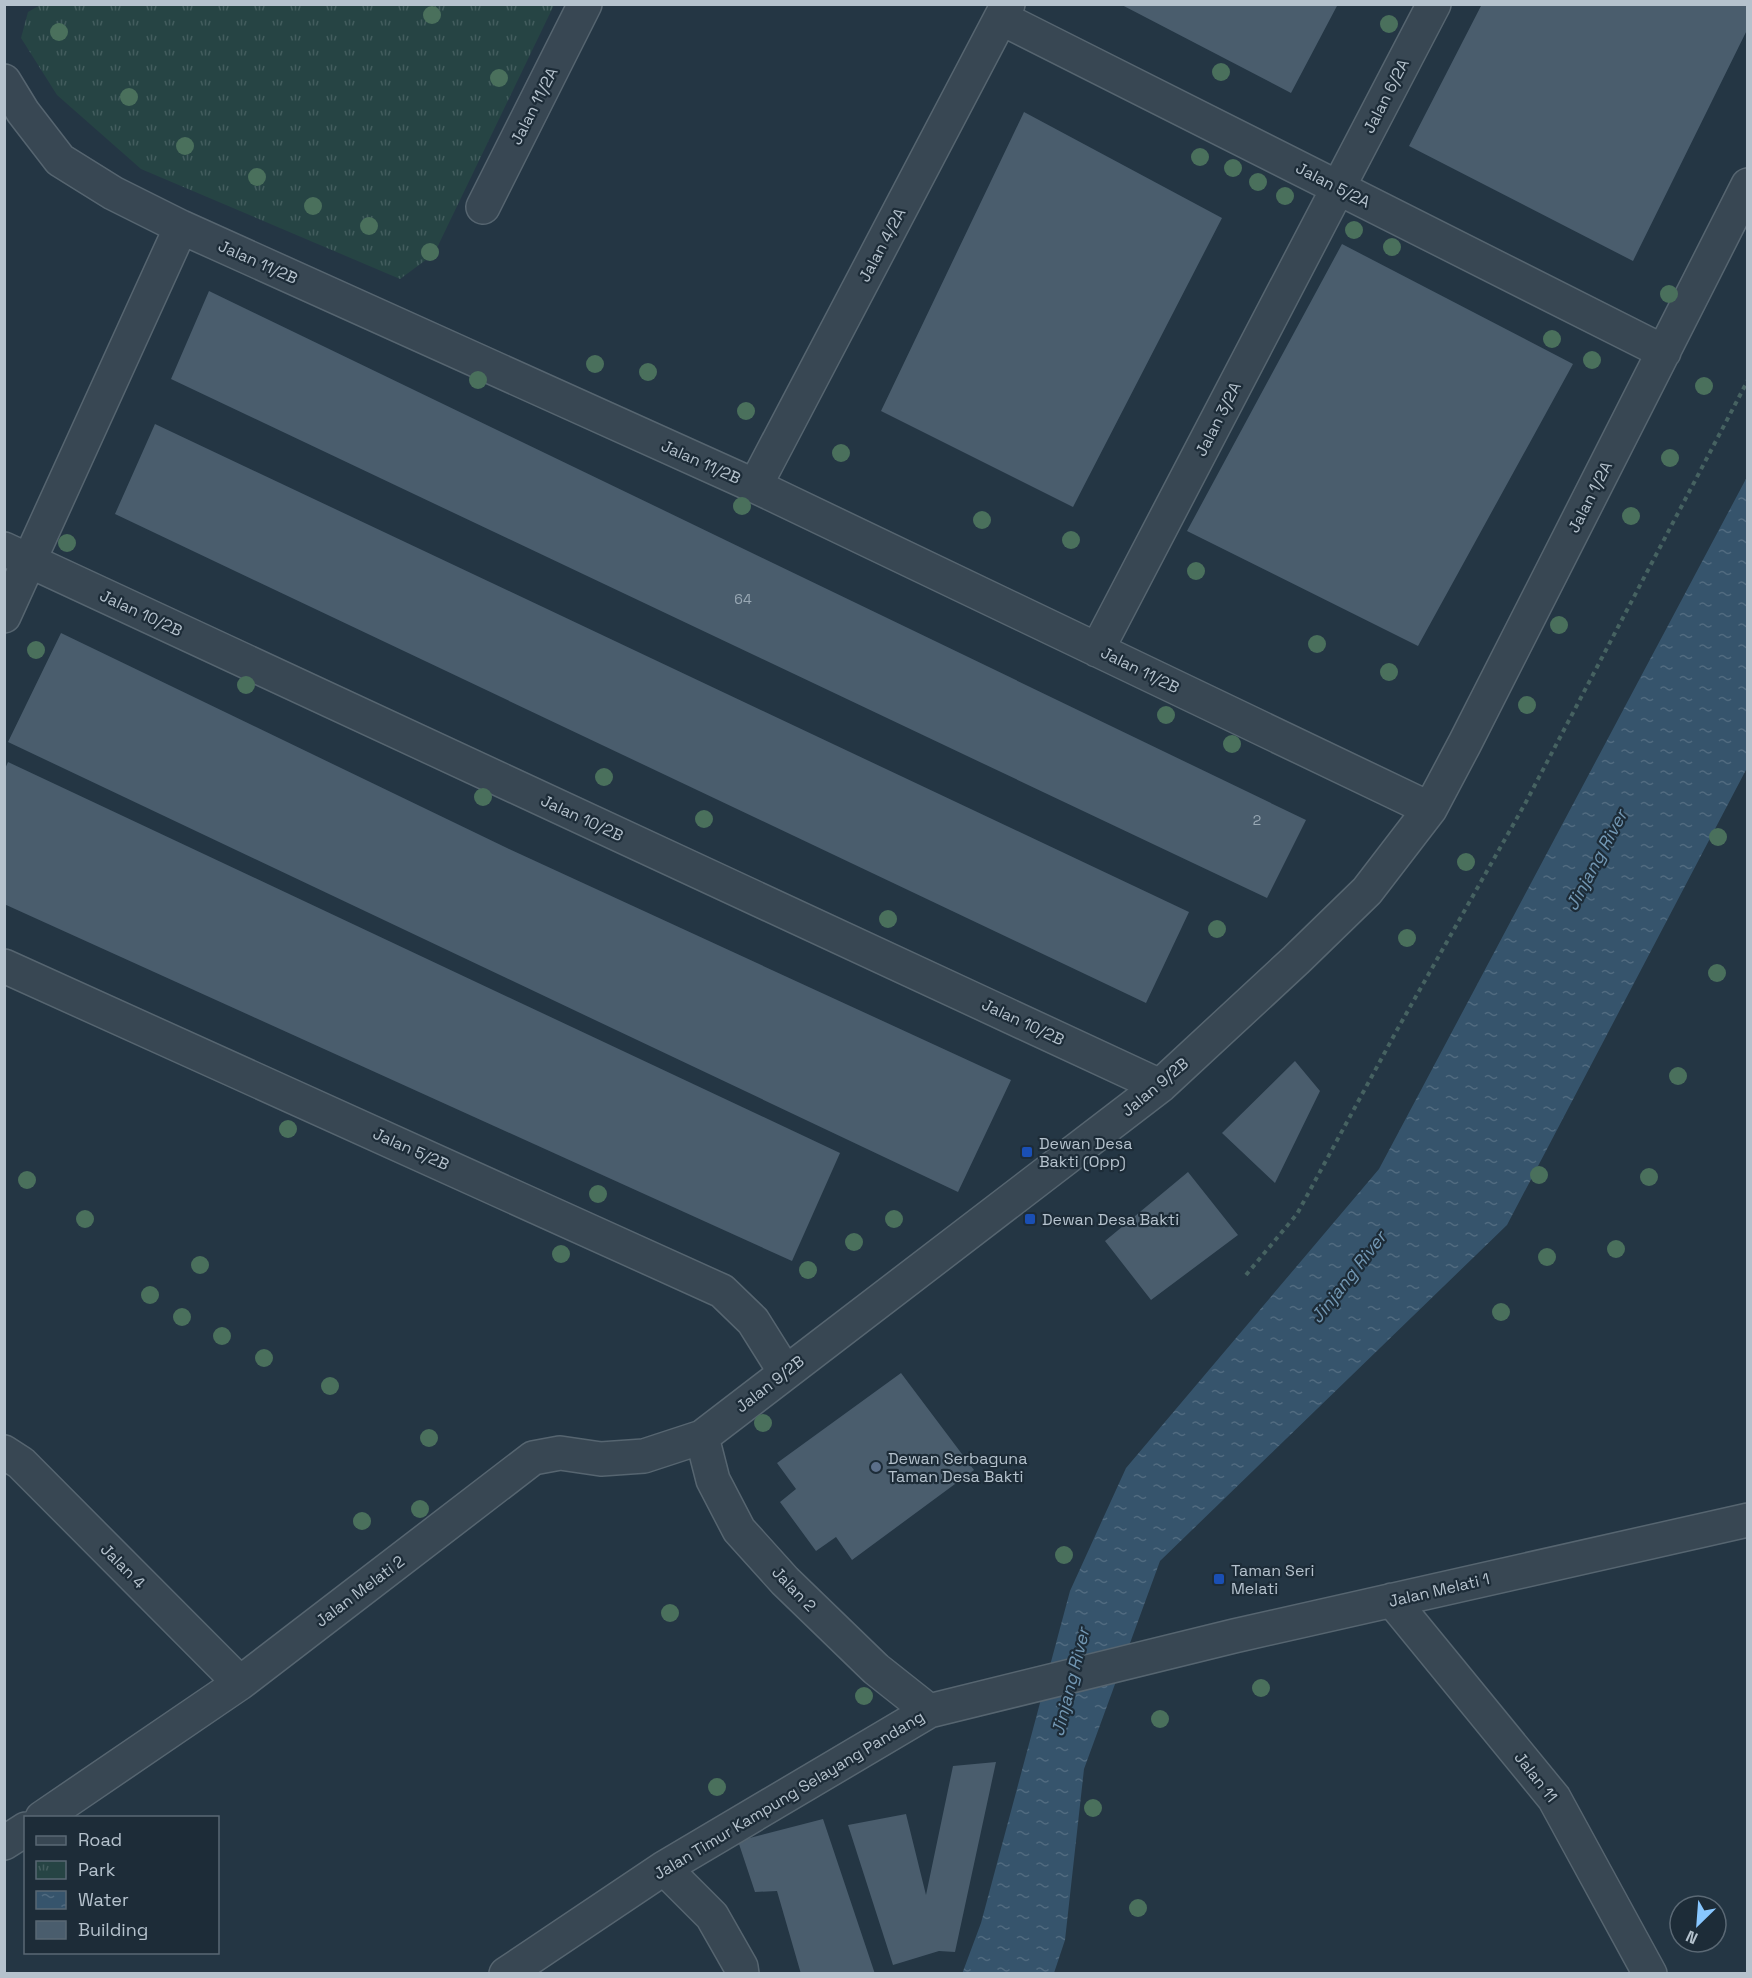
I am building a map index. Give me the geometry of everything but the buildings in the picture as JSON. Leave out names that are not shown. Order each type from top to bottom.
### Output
[{"type":"street","name":"Jalan 11/2A","points":[[483,207],[585,4]]},
{"type":"street","name":"Jalan 6/2A","points":[[1339,188],[1434,4]]},
{"type":"street","name":"Jalan 5/2A","points":[[1005,11],[1339,188],[1664,352]]},
{"type":"street","name":"Jalan 4/2A","points":[[755,486],[1005,11]]},
{"type":"street","name":"Jalan 11/2B","points":[[4,81],[23,112],[60,160],[113,193],[181,227],[755,486],[1430,808]]},
{"type":"street","name":"Jalan 1/2A","points":[[1430,808],[1748,185]]},
{"type":"street","name":"Jalan 3/2A","points":[[1097,650],[1339,188]]},
{"type":"street","points":[[4,616],[17,555],[181,227]]},
{"type":"street","name":"Jalan 10/2B","points":[[17,555],[1160,1086]]},
{"type":"street","name":"Jalan 9/2B","points":[[702,1437],[1160,1086],[1367,891],[1430,808]]},
{"type":"street","name":"Jalan 5/2B","points":[[4,966],[722,1291],[753,1321],[785,1372]]},
{"type":"street","name":"Jalan Melati 2","points":[[45,1816],[240,1683],[533,1458],[560,1453],[602,1459],[644,1456],[702,1437]]},
{"type":"street","name":"Jalan 2","points":[[702,1437],[713,1480],[739,1530],[785,1581],[876,1669],[929,1711]]},
{"type":"street","name":"Jalan 4","points":[[4,1452],[21,1463],[240,1683]]},
{"type":"street","name":"Jalan Melati 1","points":[[1130,1661],[1748,1520]]},
{"type":"street","name":"Jalan 11","points":[[1392,1600],[1554,1798],[1650,1974]]},
{"type":"street","name":"Jalan Timur Kampung Selayang Pandang","points":[[506,1974],[664,1868],[929,1711],[1130,1661]]},
{"type":"street","points":[[4,1843],[24,1830]]},
{"type":"street","points":[[664,1868],[712,1916],[741,1967],[742,1974]]},
{"type":"path","points":[[1246,1275],[1297,1214],[1397,1030],[1526,802],[1748,380]]},
{"type":"green space","points":[[40,5],[554,5],[434,254],[400,279],[141,169],[57,95],[21,38],[28,12]]},
{"type":"water","name":"Jinjang River","points":[[1747,477],[1747,768],[1507,1225],[1160,1561],[1084,1769],[1065,1940],[1054,1973],[962,1974],[981,1923],[1070,1591],[1126,1468],[1379,1169]]},
{"type":"place","name":"Dewan Desa Bakti (Opp)","points":[[1027,1152]]},
{"type":"place","name":"Dewan Desa Bakti","points":[[1030,1219]]},
{"type":"place","name":"Dewan Serbaguna Taman Desa Bakti","points":[[876,1467]]},
{"type":"place","name":"Taman Seri Melati","points":[[1219,1579]]}]
